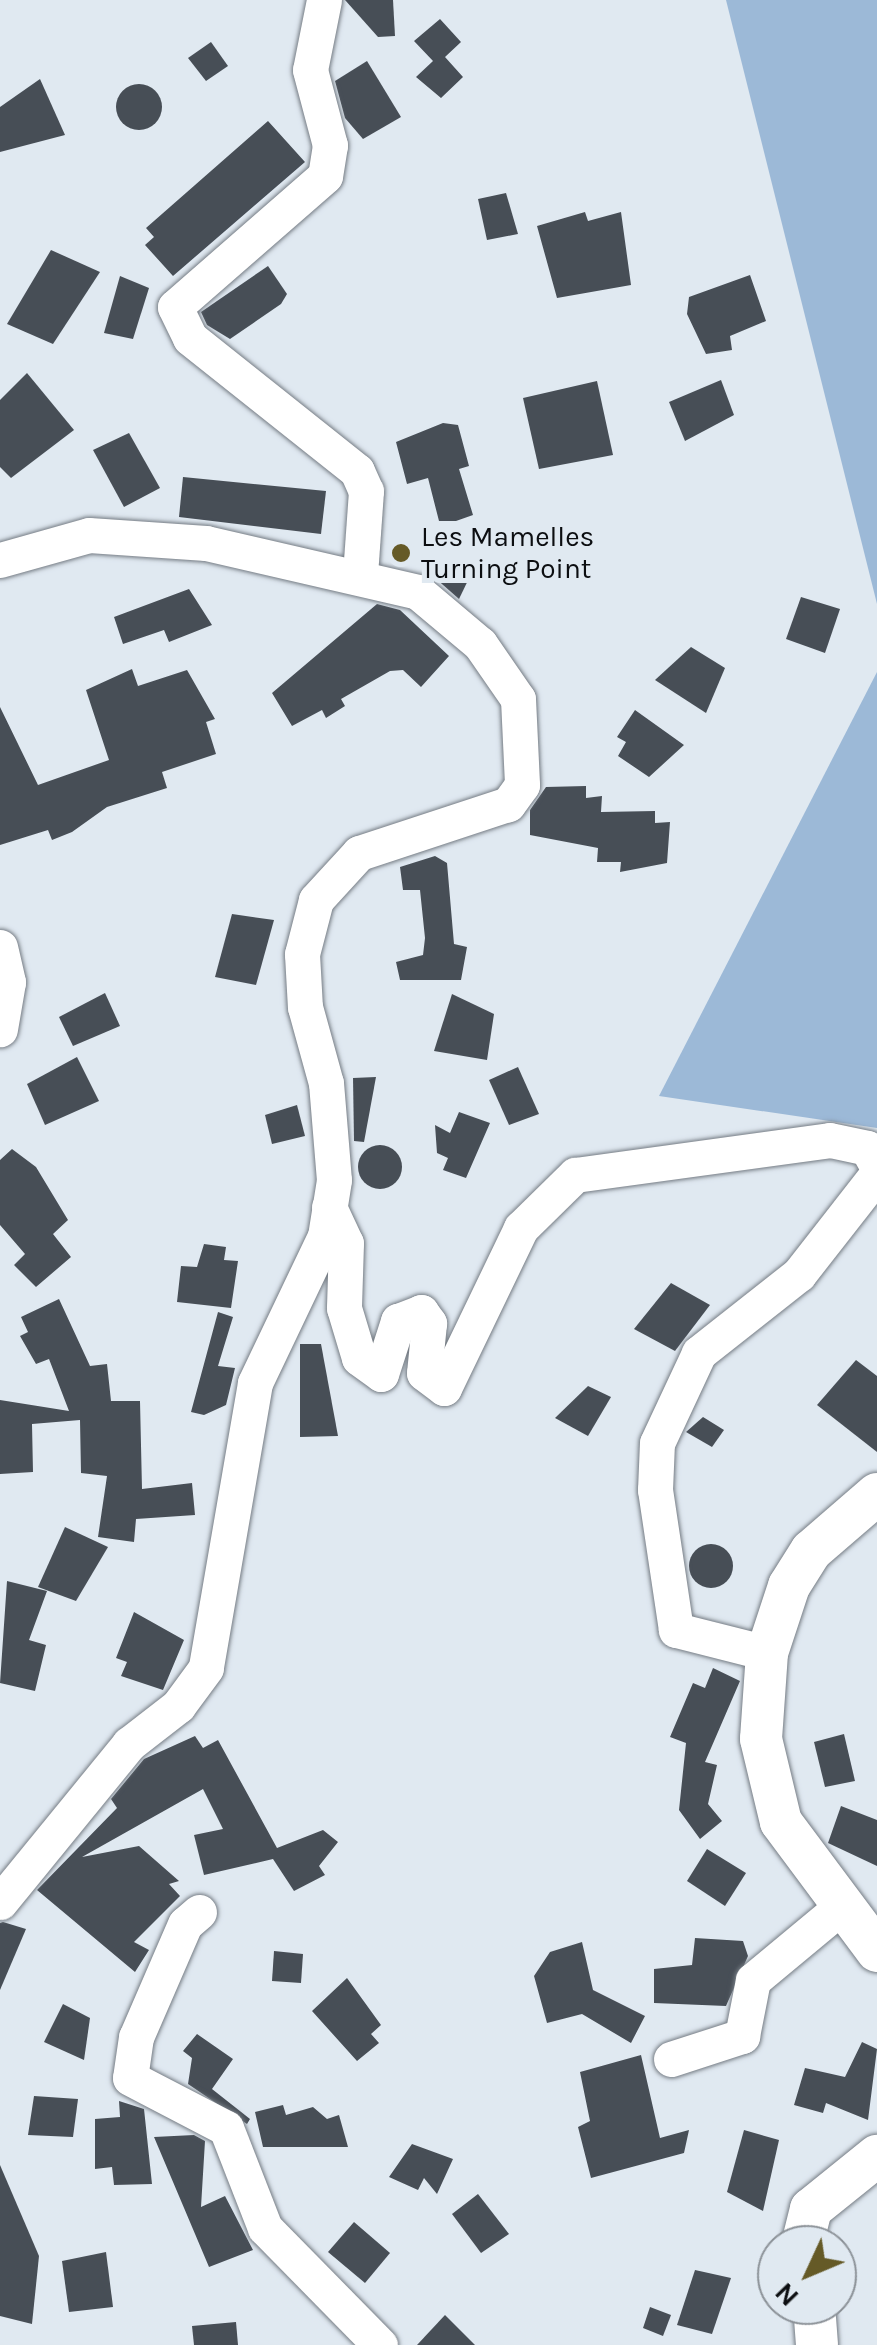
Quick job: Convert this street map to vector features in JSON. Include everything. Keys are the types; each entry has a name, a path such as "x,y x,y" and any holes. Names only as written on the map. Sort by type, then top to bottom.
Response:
{"main road":[{"path":"877,1494 812,1550 788,1586 768,1653 764,1777 801,1857 877,1951"},
{"path":"807,2225 811,2209 877,2156"}],"street":[{"path":"324,0 310,70 330,144 325,176 175,307 190,338 357,470 366,491 360,574"},
{"path":"0,560 88,535 206,542 360,574 418,592 480,644 518,699 522,785 508,804 359,854 316,900 303,972 326,1083 329,1206 325,1236 255,1383 206,1668 178,1706 129,1744 0,1902"},
{"path":"0,947 8,982 0,1029"},
{"path":"329,1206 346,1243 344,1308 359,1358 381,1374 398,1321 421,1312 428,1323 424,1373 444,1388 521,1228 575,1175 830,1140 867,1148 877,1166"},
{"path":"768,1653 676,1630 654,1490 658,1443 700,1353 799,1274 877,1174"},
{"path":"671,2059 742,2036 753,1980 841,1907"},
{"path":"199,1912 186,1924 136,2037 130,2078 226,2128 265,2228 380,2345"}],"shaded area":[{"path":"726,0 877,0 877,604"},
{"path":"877,672 877,1128 659,1096"}],"building":[{"path":"345,0 393,0 395,36 378,37"},
{"path":"440,19 461,42 445,57 463,77 441,98 416,77 433,61 414,41"},
{"path":"211,42 228,66 206,81 188,58"},
{"path":"367,61 401,117 363,139 345,118 335,81"},
{"path":"40,79 65,135 0,152 0,107"},
{"path":"139,84 155,91 162,107 155,123 139,130 123,123 116,107 123,91"},
{"path":"268,121 305,162 173,276 145,245 154,237 146,228"},
{"path":"506,193 518,234 487,240 478,199"},
{"path":"585,212 588,221 621,212 631,285 557,298 537,226"},
{"path":"51,250 100,272 53,344 7,324"},
{"path":"268,266 287,294 281,304 230,339 207,325 201,312"},
{"path":"750,275 766,321 730,336 732,350 706,354 687,314 689,297"},
{"path":"120,276 149,288 133,339 104,333"},
{"path":"27,373 74,430 11,478 0,467 0,400"},
{"path":"721,380 734,415 685,441 669,402"},
{"path":"597,381 613,455 539,469 523,398"},
{"path":"443,423 458,425 469,466 459,469 473,515 456,521 439,521 428,478 407,484 396,442"},
{"path":"129,433 160,488 124,507 93,450"},
{"path":"183,477 326,491 321,534 179,517"},
{"path":"443,559 473,570 459,599 434,577"},
{"path":"189,589 212,625 169,642 164,630 123,644 114,617"},
{"path":"801,597 840,609 825,653 786,639"},
{"path":"377,604 400,610 449,656 421,687 403,670 390,671 341,699 345,706 326,718 322,710 292,726 272,693"},
{"path":"691,647 725,668 706,713 655,680"},
{"path":"132,669 138,686 187,670 215,719 206,722 216,754 162,772 167,788 107,807 72,832 52,840 48,830 0,845 0,707 38,785 109,760 86,690"},
{"path":"635,710 684,745 649,777 618,756 626,742 617,737"},
{"path":"586,786 586,798 602,796 601,812 655,811 655,823 670,822 667,863 620,872 621,862 597,862 598,848 530,835 530,810 546,787"},
{"path":"435,856 447,863 454,944 467,947 461,980 400,980 396,962 423,955 425,938 420,890 403,890 400,867"},
{"path":"232,914 274,920 256,985 215,977"},
{"path":"105,993 120,1026 73,1046 59,1017"},
{"path":"452,994 494,1014 487,1060 434,1051"},
{"path":"77,1057 99,1101 45,1125 27,1084"},
{"path":"518,1067 539,1114 509,1125 489,1080"},
{"path":"376,1077 364,1142 354,1141 353,1078"},
{"path":"297,1105 305,1136 272,1144 265,1115"},
{"path":"459,1112 490,1123 466,1178 443,1170 448,1158 437,1153 435,1125 450,1133"},
{"path":"380,1145 396,1151 402,1167 396,1183 380,1189 364,1183 358,1167 364,1151"},
{"path":"12,1149 36,1167 68,1220 53,1234 71,1257 36,1287 14,1265 25,1254 0,1225 0,1160"},
{"path":"204,1244 226,1247 224,1260 238,1261 231,1308 177,1302 181,1266 197,1267"},
{"path":"671,1283 710,1305 675,1351 634,1329"},
{"path":"59,1299 90,1366 107,1364 111,1401 140,1401 142,1489 192,1483 195,1515 136,1519 134,1542 98,1537 107,1476 81,1473 80,1420 32,1424 33,1472 0,1474 0,1400 69,1411 49,1359 36,1364 20,1336 28,1332 21,1317"},
{"path":"218,1312 233,1317 218,1366 235,1368 226,1405 204,1415 191,1412"},
{"path":"300,1344 321,1344 338,1436 300,1437"},
{"path":"856,1360 877,1376 877,1452 817,1405"},
{"path":"588,1386 611,1397 588,1436 555,1418"},
{"path":"703,1417 724,1430 712,1447 686,1432"},
{"path":"65,1527 108,1547 76,1601 38,1587"},
{"path":"711,1544 727,1550 733,1566 727,1582 711,1588 695,1582 689,1566 695,1550"},
{"path":"7,1581 47,1591 29,1640 46,1645 35,1691 0,1683"},
{"path":"134,1612 184,1640 163,1690 121,1676 127,1662 116,1658"},
{"path":"713,1668 740,1681 705,1762 717,1765 708,1804 722,1821 700,1839 679,1810 686,1743 670,1737 693,1683 705,1688"},
{"path":"844,1734 855,1781 825,1787 814,1742"},
{"path":"195,1736 203,1748 218,1740 277,1848 323,1830 338,1842 319,1866 325,1875 294,1891 273,1859 204,1875 194,1835 223,1829 203,1789 82,1857 139,1846 179,1881 169,1884 180,1896 134,1942 149,1950 135,1972 37,1890 117,1808 111,1799 144,1759"},
{"path":"841,1806 877,1820 877,1866 828,1843"},
{"path":"707,1849 746,1873 725,1906 687,1881"},
{"path":"0,1923 26,1929 0,1990"},
{"path":"695,1938 743,1941 748,1956 726,2006 654,2003 654,1969 692,1965"},
{"path":"582,1942 593,1990 645,2016 631,2043 582,2014 547,2023 534,1976 550,1952"},
{"path":"274,1951 303,1954 301,1983 272,1981"},
{"path":"347,1978 381,2025 371,2034 379,2043 357,2061 312,2011"},
{"path":"63,2004 90,2018 84,2060 44,2042"},
{"path":"197,2034 233,2059 212,2089 250,2119 247,2124 188,2084 192,2058 183,2051"},
{"path":"862,2042 877,2049 868,2120 826,2103 823,2113 794,2105 805,2068 845,2077"},
{"path":"641,2055 660,2138 689,2130 684,2153 591,2178 578,2127 590,2121 580,2072"},
{"path":"34,2096 78,2099 73,2137 28,2135"},
{"path":"119,2101 144,2109 152,2184 114,2185 112,2167 95,2169 95,2119 120,2117"},
{"path":"283,2105 286,2115 313,2107 327,2119 339,2115 348,2147 263,2147 255,2112"},
{"path":"744,2130 779,2140 763,2211 727,2192"},
{"path":"194,2135 205,2141 201,2207 225,2196 253,2250 209,2267 154,2137"},
{"path":"412,2144 453,2159 437,2194 424,2178 418,2190 389,2177"},
{"path":"0,2165 39,2256 32,2324 0,2316"},
{"path":"478,2194 509,2234 481,2253 452,2214"},
{"path":"354,2222 390,2253 365,2283 328,2252"},
{"path":"106,2252 113,2307 69,2312 62,2261"},
{"path":"695,2270 731,2278 712,2334 677,2325"},
{"path":"650,2307 671,2315 663,2336 643,2328"},
{"path":"445,2315 475,2345 417,2345"},
{"path":"236,2322 238,2345 194,2345 192,2326"}],"place":[{"name":"Les Mamelles Turning Point","path":"401,553"}]}
